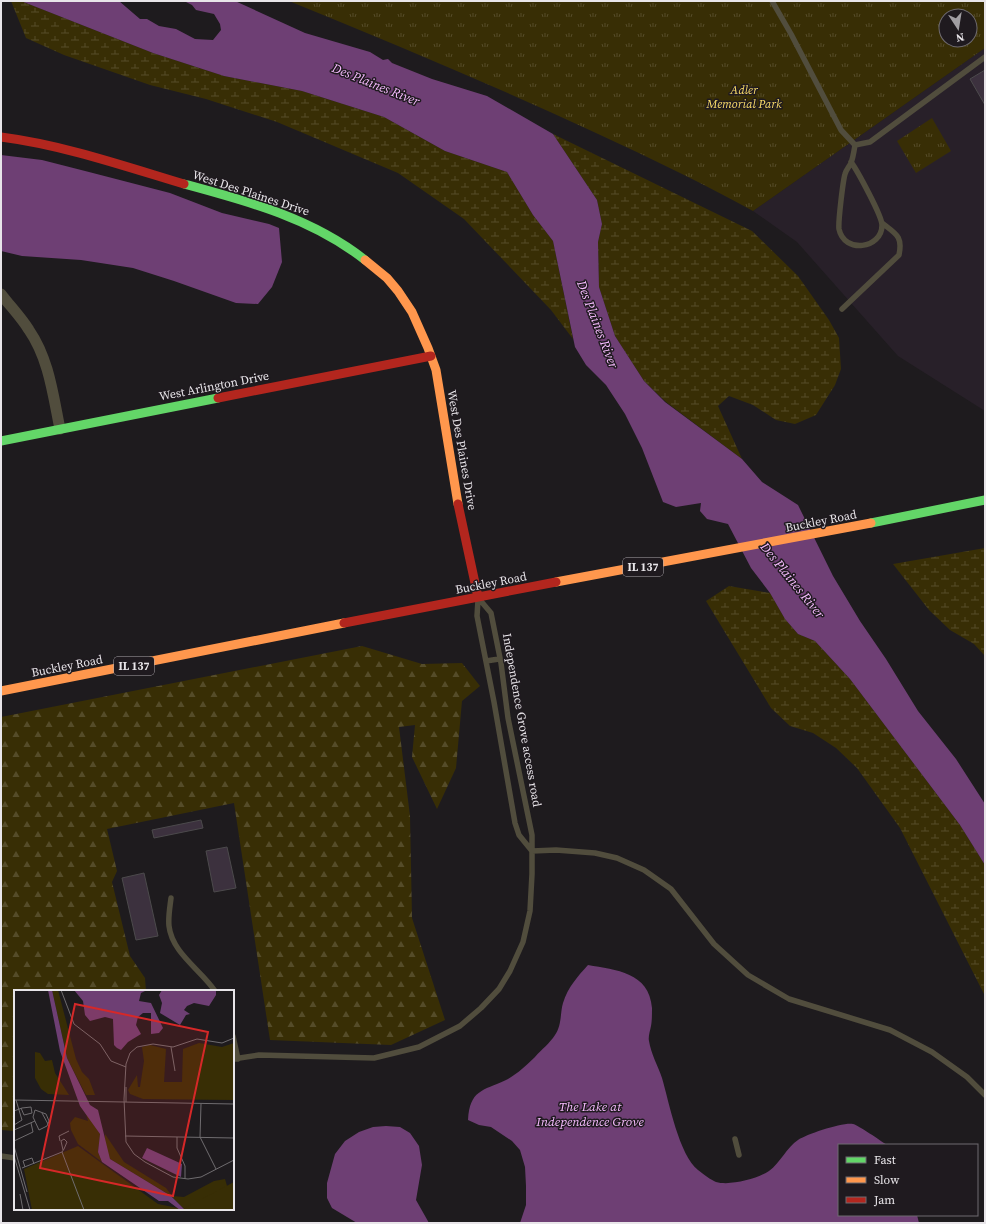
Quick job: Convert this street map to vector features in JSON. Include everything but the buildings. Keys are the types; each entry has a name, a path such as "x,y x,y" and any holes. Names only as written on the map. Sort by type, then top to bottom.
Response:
{"street":[{"name":"West Des Plaines Drive","path":"1,137 26,140 124,166 248,202 290,216 317,228 343,243 391,282 414,315 436,370 460,513 478,597"},
{"path":"1,294 30,330 40,348 48,370 60,429"},
{"name":"West Arlington Drive","path":"1,440 431,356"},
{"name":"Buckley Road","path":"1,691 478,597 828,532 985,500"}],"lane":[{"path":"772,1 841,130 855,145"},
{"path":"855,145 870,142 985,57"},
{"path":"855,145 852,162 845,174 838,227 841,236 853,246 869,244 876,240 881,233 882,223"},
{"path":"842,309 899,255 901,244 897,235 882,223 852,162"},
{"name":"Independence Grove access road","path":"478,597 477,616 496,710 515,823 519,835 532,851"},
{"name":"Independence Grove access road","path":"236,1059 259,1055 374,1058 419,1047 460,1026 481,1008 499,989 518,955 523,942 530,911 532,835 508,718 491,613 478,597"},
{"path":"486,661 499,659"},
{"path":"532,851 556,850 595,853 617,858 644,870 671,888 714,944 748,975 789,999 890,1030 932,1052 967,1077 985,1095"},
{"path":"171,898 169,926 174,941 185,958 200,972 214,990"},
{"path":"234,1044 236,1059"},
{"path":"735,1139 739,1155"},
{"path":"1,1156 14,1158"}],"shaded area":[{"path":"985,48 985,411 898,356 797,242 753,211"}],"green space":[{"path":"11,1 21,1 153,53 224,76 302,91 384,117 445,151 507,172 533,215 553,241 573,339 551,310 464,219 398,173 277,122 206,99 150,85 64,55 26,38"},
{"name":"Adler Memorial Park","path":"289,1 985,1 985,48 753,211 689,178 583,127 437,63"},
{"path":"932,118 951,151 916,173 897,141"},
{"path":"553,134 752,231 798,276 829,320 839,338 841,369 835,385 816,415 795,424 776,420 753,405 729,396 718,406 742,459 666,402 644,381 615,336 599,287 598,242 602,224 597,200"},
{"path":"985,548 985,656 974,644 950,630 929,610 893,564"},
{"path":"729,586 770,593 785,619 798,634 815,641 850,679 960,825 985,865 985,996 900,828 857,768 836,748 813,733 790,726 771,708 706,601"},
{"path":"362,646 422,664 462,663 480,686 462,701 456,768 437,809 412,757 415,725 399,727 410,816 412,918 445,1020 391,1045 270,1040 234,803 107,829 117,871 112,882 130,956 145,978 146,990 14,990 14,1131 1,1130 1,717"}],"water":[{"name":"Des Plaines River","path":"21,1 119,1 140,19 147,19 159,26 176,29 195,39 213,40 221,30 220,24 214,14 196,10 192,5 184,1 235,1 305,33 370,52 383,60 388,59 392,63 432,79 487,96 553,134 597,200 602,224 598,242 599,287 615,336 644,381 665,402 742,459 762,482 798,505 833,576 860,621 886,659 918,711 956,759 985,804 985,865 960,825 850,679 815,641 798,634 785,619 770,593 751,568 728,524 707,519 700,511 701,503 676,507 663,502 642,448 625,414 606,385 586,365 575,347 553,241 533,215 507,172 445,151 384,117 302,91 224,76 153,53"},
{"path":"1,155 42,160 170,193 222,213 269,224 279,228 282,262 272,287 258,304 236,303 133,268 81,260 22,256 1,251"},
{"name":"The Lake at Independence Grove","path":"588,965 620,971 638,980 645,987 650,996 652,1008 652,1022 649,1038 651,1051 662,1078 671,1114 680,1141 691,1163 700,1172 716,1182 722,1183 751,1179 769,1171 798,1140 834,1127 853,1124 885,1144 838,1144 838,1216 917,1216 919,1223 520,1223 526,1205 526,1186 525,1167 520,1150 512,1141 491,1127 479,1125 468,1120 469,1110 471,1103 479,1093 506,1080 521,1070 551,1041 559,1027 563,1003 570,987"},
{"path":"373,1127 400,1127 410,1133 419,1146 422,1165 416,1200 429,1223 357,1223 332,1208 327,1198 327,1183 335,1154 345,1141 359,1132"}],"traffic: fast":[{"path":"184,184 255,204 301,222 345,245 365,260"},
{"path":"1,441 218,398"},
{"path":"871,523 985,500"}],"traffic: slow":[{"path":"365,260 387,278 398,291 412,312 428,348 436,370 458,504"},
{"path":"556,582 871,523"},
{"path":"1,691 344,623"}],"traffic: jam":[{"path":"1,137 47,145 116,163 184,184"},
{"path":"218,398 431,356"},
{"path":"458,504 478,597"},
{"path":"344,623 556,582"}]}
